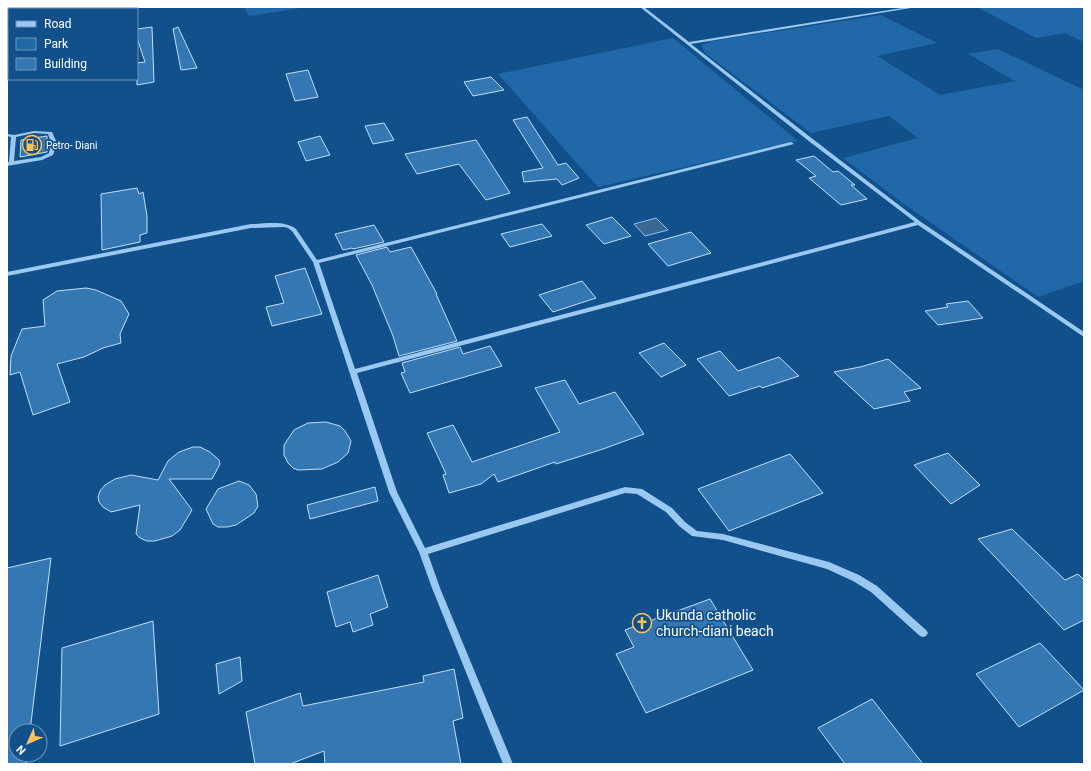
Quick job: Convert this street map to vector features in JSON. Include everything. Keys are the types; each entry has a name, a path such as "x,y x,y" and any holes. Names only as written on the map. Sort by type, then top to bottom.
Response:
{"street":[{"path":"642,7 919,223 1084,335"},
{"path":"688,43 915,7"},
{"path":"7,135 14,136 34,132 50,133 54,143 50,154 46,156 9,164 14,136"},
{"path":"316,262 791,144"},
{"path":"352,372 919,223"},
{"path":"7,274 257,225 285,226 294,230 316,262 352,372 394,492 423,552 436,588 508,764"},
{"path":"423,552 614,493 625,490 639,491 668,510 695,534 723,537 822,564 856,578 874,589 923,634"}],"green space":[{"path":"244,7 307,7 249,16"},
{"path":"977,7 1084,7 1084,42 1065,33 1036,38"},
{"path":"881,15 937,43 877,56 940,95 1015,81 968,54 998,49 1084,90 1084,281 1038,297 904,204 843,158 918,138 889,116 811,133 704,52 702,45 713,41"},
{"path":"673,38 798,141 598,187 498,74"}],"shaded area":[{"path":"656,218 668,230 645,236 634,224"}],"building":[{"path":"152,27 154,82 137,85 138,63 145,62 138,41 138,29"},
{"path":"178,27 197,68 181,70 173,29"},
{"path":"308,70 318,97 295,101 286,74"},
{"path":"491,77 504,90 473,96 464,82"},
{"path":"527,117 558,165 566,163 579,178 562,185 557,179 524,182 522,172 543,168 513,120"},
{"path":"384,123 394,140 373,144 365,126"},
{"path":"47,136 47,152 20,157 21,140"},
{"path":"320,136 330,155 306,161 298,142"},
{"path":"476,140 510,193 486,200 459,164 417,174 405,154"},
{"path":"814,156 833,172 838,171 855,185 851,185 867,199 841,205 809,178 816,176 796,160"},
{"path":"137,188 139,194 143,192 147,216 147,233 140,235 140,242 102,250 101,194"},
{"path":"612,217 631,236 604,244 586,225"},
{"path":"542,224 552,236 510,247 501,234"},
{"path":"374,225 384,242 343,250 335,234"},
{"path":"691,232 711,253 668,266 648,244"},
{"path":"387,247 390,252 411,247 437,294 457,341 399,356 393,336 372,285 356,255"},
{"path":"305,268 322,314 272,326 266,307 284,303 275,276"},
{"path":"582,281 596,298 553,312 539,295"},
{"path":"86,288 96,290 121,301 129,314 120,334 121,343 103,348 84,357 57,364 70,402 33,415 20,372 10,375 11,356 22,329 45,326 43,300 57,291"},
{"path":"968,301 983,318 938,325 925,311 948,307 946,304"},
{"path":"664,343 686,365 661,377 639,353"},
{"path":"490,346 502,366 410,393 401,373 405,372 402,363 460,347 463,354"},
{"path":"720,351 738,371 779,357 799,376 762,388 760,386 729,396 697,359"},
{"path":"888,359 921,388 904,392 910,401 874,409 834,372 860,367"},
{"path":"565,380 579,404 615,392 644,434 603,449 556,464 555,462 498,482 494,474 481,484 449,493 443,475 446,474 427,433 453,425 472,462 560,432 535,388"},
{"path":"326,422 340,426 345,431 351,441 348,453 338,462 322,469 298,470 293,468 288,463 284,455 284,445 294,430 308,423"},
{"path":"193,447 200,447 210,452 219,460 220,464 212,479 169,479 192,510 180,530 172,536 155,541 147,541 140,538 136,534 140,505 111,512 103,507 99,502 98,497 100,491 105,485 115,479 131,475 158,480 168,461 179,452"},
{"path":"948,453 980,485 951,504 914,465"},
{"path":"790,454 823,493 729,531 698,489"},
{"path":"239,481 249,485 256,494 258,506 254,513 236,525 218,527 213,524 206,509 218,489"},
{"path":"375,487 378,501 310,519 307,505"},
{"path":"1012,529 1065,580 1078,574 1084,580 1084,620 1064,630 978,539"},
{"path":"51,558 31,723 8,723 8,763 26,764 7,764 7,568"},
{"path":"378,575 388,607 370,614 373,625 353,632 350,622 336,627 327,592"},
{"path":"710,599 753,670 646,713 616,654 634,647 625,630"},
{"path":"153,621 159,714 60,746 62,648"},
{"path":"1040,643 1084,690 1019,727 976,674"},
{"path":"240,657 242,681 219,694 216,664"},
{"path":"454,669 463,718 453,721 461,764 325,764 324,751 290,764 255,764 246,712 300,693 303,706 424,682 423,676"},
{"path":"872,699 923,764 845,764 818,728"}],"place":[{"name":"Petro- Diani","path":"32,145"},
{"name":"Ukunda catholic church-diani beach","path":"642,623"}]}
